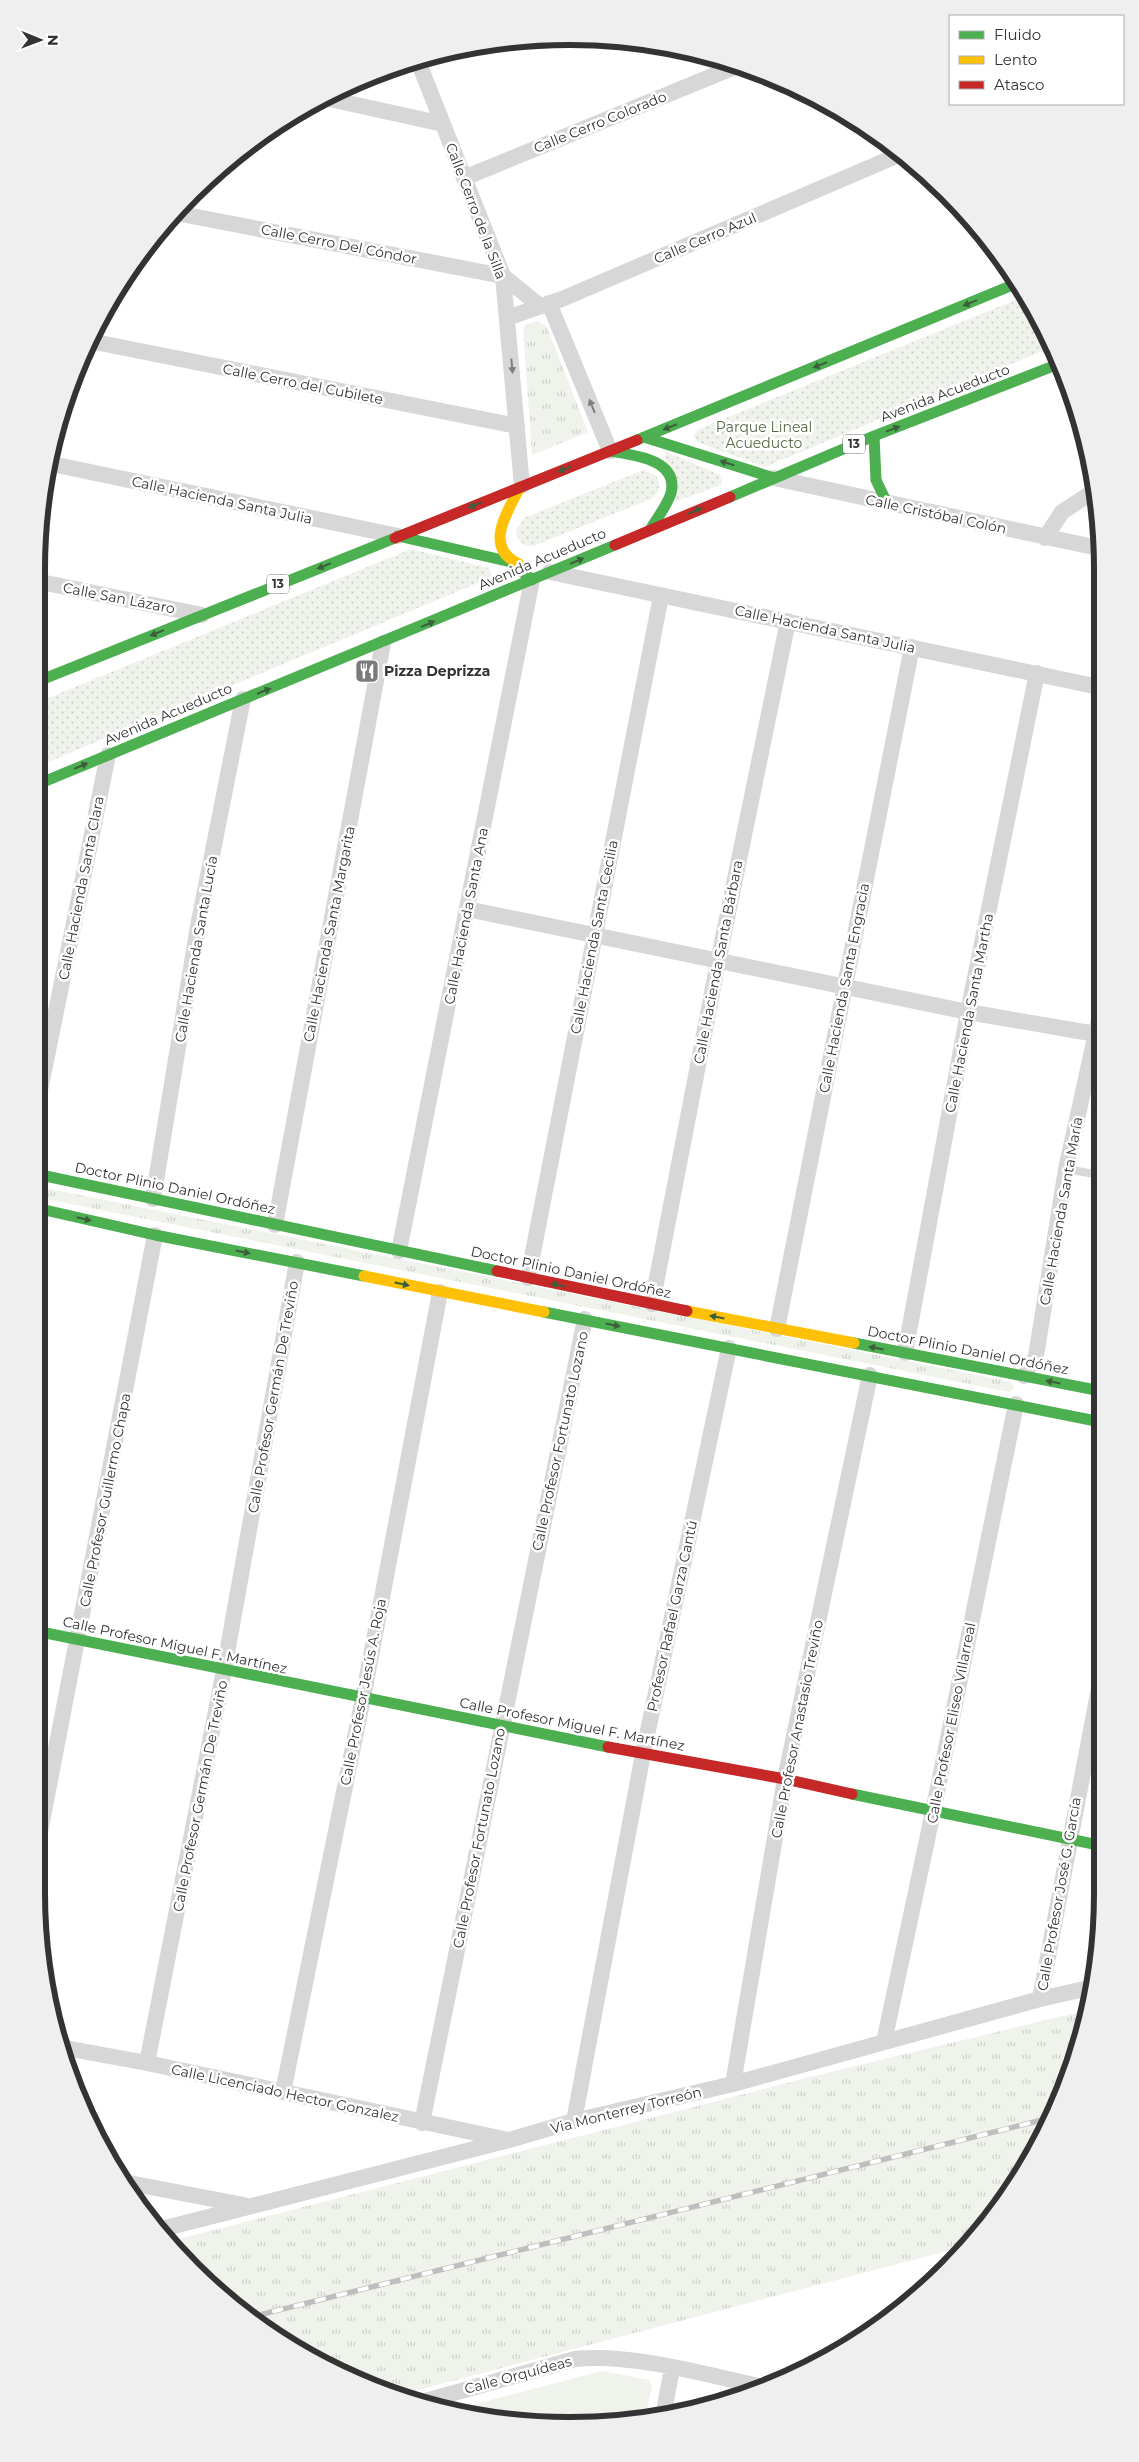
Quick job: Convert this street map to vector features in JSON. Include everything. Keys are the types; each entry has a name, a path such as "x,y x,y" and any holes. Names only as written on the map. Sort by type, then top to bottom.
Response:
{"street":[{"name":"Calle Cerro de la Silla","path":"420,67 503,276 521,487"},
{"name":"Calle Cerro Colorado","path":"464,178 728,70"},
{"path":"335,100 443,124"},
{"name":"Calle Cerro Azul","path":"507,318 545,304 894,157"},
{"name":"Calle Cerro Del Cóndor","path":"184,215 503,276"},
{"path":"503,276 545,304 610,451 647,458 658,463 670,478 673,485 671,494 650,530"},
{"name":"13","path":"45,678 610,451 1011,286"},
{"name":"Calle Cerro del Cubilete","path":"97,342 517,426"},
{"name":"Avenida Acueducto","path":"45,781 383,643 874,436 1053,366"},
{"path":"874,436 875,476 879,494 887,503"},
{"path":"644,437 774,478"},
{"name":"Calle Hacienda Santa Julia","path":"56,465 398,536"},
{"name":"Calle Cristóbal Colón","path":"774,478 1093,547"},
{"path":"521,487 502,524 499,540 502,553 532,580"},
{"path":"1045,538 1062,512 1089,495"},
{"path":"398,536 550,572"},
{"name":"Calle Hacienda Santa Julia","path":"550,572 1094,685"},
{"name":"Calle Hacienda Santa Ana","path":"399,1251 532,580"},
{"name":"Calle San Lázaro","path":"45,583 202,615"},
{"name":"Calle Hacienda Santa Cecilia","path":"528,1278 661,596"},
{"name":"Calle Hacienda Santa Bárbara","path":"652,1304 718,962 788,621"},
{"name":"Calle Hacienda Santa Margarita","path":"275,1225 383,643"},
{"name":"Calle Hacienda Santa Engracia","path":"777,1329 912,647"},
{"name":"Calle Hacienda Santa Martha","path":"905,1353 968,1012 1037,673"},
{"name":"Calle Hacienda Santa Lucía","path":"152,1200 198,926 243,699"},
{"name":"Calle Hacienda Santa Clara","path":"45,1066 108,755"},
{"path":"468,909 968,1012 1094,1034"},
{"name":"Calle Hacienda Santa María","path":"1020,1390 1036,1356 1066,1169 1094,1043"},
{"name":"Doctor Plinio Daniel Ordóñez","path":"45,1176 652,1304 905,1353 1020,1390 1094,1419"},
{"name":"Doctor Plinio Daniel Ordóñez","path":"45,1210 155,1235 440,1292 870,1375 1020,1390 1094,1392"},
{"name":"Calle Profesor Guillermo Chapa","path":"45,1809 79,1641 155,1235"},
{"name":"Calle Profesor Germán De Treviño","path":"147,2063 224,1670 297,1262"},
{"name":"Calle Profesor Jesús A. Roja","path":"283,2092 363,1698 440,1292"},
{"name":"Calle Profesor Fortunato Lozano","path":"422,2123 585,1319"},
{"name":"Profesor Rafael Garza Cantú","path":"574,2121 643,1754 729,1348"},
{"name":"Calle Profesor Anastasio Treviño","path":"733,2084 785,1779 870,1375"},
{"name":"Calle Profesor Eliseo Villarreal","path":"884,2042 1020,1390"},
{"name":"Calle Profesor Miguel F. Martínez","path":"45,1633 643,1754 785,1779 933,1812 1094,1844"},
{"name":"Calle Profesor José G. García","path":"1040,1999 1094,1712"},
{"name":"Via Monterrey Torreón","path":"166,2228 509,2140 574,2121 733,2084 1085,1988"},
{"name":"Calle Licenciado Hector Gonzalez","path":"69,2049 147,2063 509,2140"},
{"path":"133,2184 249,2206"},
{"name":"Calle Orquídeas","path":"433,2399 575,2359 619,2358 751,2384"},
{"path":"664,2408 672,2368"}],"lane":[{"path":"1066,1169 1094,1174"}],"green space":[{"name":"Parque Lineal Acueducto","path":"1019,299 1045,350 765,467 697,442 694,435 699,429"},
{"path":"538,321 547,327 588,432 532,455 523,329 527,324"},
{"name":"Parque Lineal Acueducto","path":"664,451 720,475 721,485 675,502"},
{"path":"643,470 656,475 659,482 658,491 651,499 533,546 523,544 519,540 516,531 524,518"},
{"path":"411,549 489,568 492,575 490,578 45,763 45,699"},
{"path":"45,1188 1011,1382 1015,1388 1009,1392 45,1199"},
{"path":"1080,2012 1066,2061 1054,2093 1024,2155 986,2212 953,2249 411,2392 369,2377 338,2363 278,2329 224,2287 177,2240 830,2072"},
{"path":"602,2371 649,2380 652,2385 647,2411 638,2413 570,2417 535,2416 501,2413 465,2407"}],"railway":[{"path":"259,2315 1042,2120"}],"traffic: fast":[{"path":"637,440 1011,286"},
{"path":"730,497 874,436 1053,366"},
{"path":"874,436 876,480 887,503"},
{"path":"644,437 774,478"},
{"path":"610,451 642,457 661,466 668,473 672,482 671,493 650,530"},
{"path":"398,536 511,562 532,580"},
{"path":"45,678 395,538"},
{"path":"45,781 615,545"},
{"path":"45,1176 497,1271"},
{"path":"45,1210 155,1235 364,1276"},
{"path":"544,1312 1094,1421"},
{"path":"854,1343 1094,1390"},
{"path":"45,1633 608,1747"},
{"path":"852,1794 1094,1844"}],"traffic: slow":[{"path":"519,564 508,557 502,548 500,539 504,518 520,487"},
{"path":"364,1276 544,1312"},
{"path":"687,1311 854,1343"}],"traffic: jam":[{"path":"395,538 637,440"},
{"path":"615,545 730,497"},
{"path":"497,1271 687,1311"},
{"path":"608,1747 785,1779 852,1794"}],"place":[{"name":"Pizza Deprizza","path":"367,671"}]}
